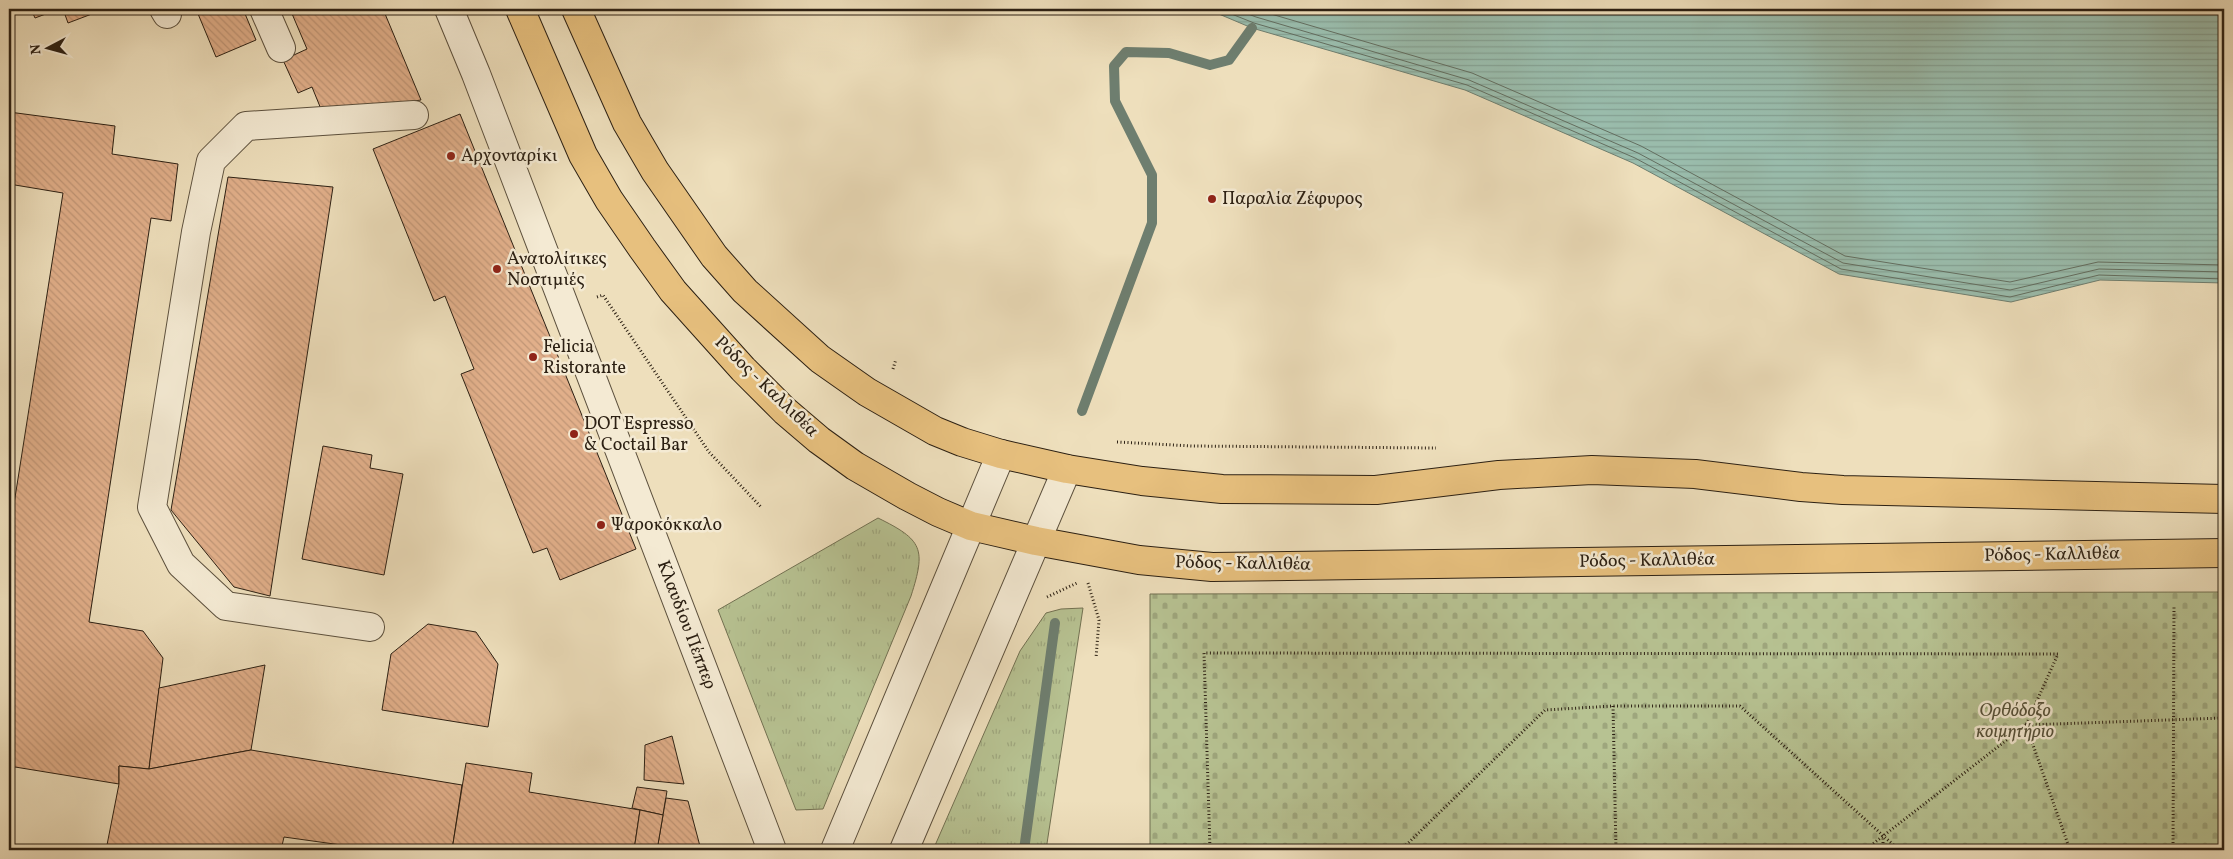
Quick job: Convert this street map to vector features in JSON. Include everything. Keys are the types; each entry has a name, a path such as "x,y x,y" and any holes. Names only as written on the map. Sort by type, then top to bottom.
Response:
{"main road":[{"name":"Ρόδος - Καλλιθέα","path":"520,9 583,155 609,200 673,292 778,404 819,440 855,466 907,496 971,526 1036,542 1139,560 1212,567 2224,553"},
{"path":"576,9 627,123 655,171 714,256 745,291 820,359 867,392 935,430 1002,454 1142,481 1222,488 1376,490 1499,475 1592,470 1695,474 1801,487 1835,489 2224,498"}],"street":[{"path":"264,9 280,48"},
{"name":"Κλαυδίου Πέππερ","path":"449,9 772,850"},
{"path":"370,627 226,606 181,564 152,507 196,232 211,161 246,126 414,115"},
{"path":"835,850 1002,454"},
{"path":"904,850 1067,468"}],"path":[{"path":"565,308 603,295 709,452 762,507"},
{"path":"892,374 896,359"},
{"path":"1112,442 1192,446 1440,448"},
{"path":"1047,598 1079,582 1097,581"},
{"path":"1087,582 1098,620 1096,658"},
{"path":"2173,850 2174,608"},
{"path":"1210,850 1204,653 2058,654 2026,725 1865,850"},
{"path":"1613,706 1616,850"},
{"path":"1401,850 1545,710 1613,706 1740,706 1899,850"},
{"path":"2026,725 2224,718"},
{"path":"2026,725 2070,850"},
{"path":"1882,850 1883,836"}],"green space":[{"path":"878,518 904,533 917,548 919,556 916,580 823,809 796,810 718,610"},
{"name":"Ορθόδοξο κοιμητήριο","path":"2224,592 2224,850 1150,850 1150,594"},
{"path":"1083,608 1046,850 933,850 1020,651 1046,613 1061,609"}],"water":[{"path":"1207,9 2224,9 2224,283 2100,280 2011,302 1839,274 1633,163 1465,90 1252,28"}],"building":[{"path":"31,9 59,9 35,18"},
{"path":"63,9 105,9 68,23"},
{"path":"196,9 243,9 256,40 216,57"},
{"path":"290,9 383,9 421,100 323,114 312,87 298,93 283,60 307,49"},
{"path":"9,112 115,126 112,154 178,164 171,221 151,218 89,622 143,631 163,658 149,769 119,766 119,784 9,766 9,503 14,504 63,193 9,184 14,147 9,146"},
{"path":"460,114 636,549 560,580 547,548 533,553 461,374 474,369 445,296 434,301 373,149"},
{"path":"228,177 333,187 270,596 234,587 171,510"},
{"path":"323,446 372,455 370,468 403,474 384,575 302,559"},
{"path":"428,624 476,632 498,664 488,727 382,710 391,654"},
{"path":"265,665 251,750 149,769 159,688"},
{"path":"672,736 684,784 644,780 645,745"},
{"path":"251,750 462,785 452,850 377,850 284,837 281,850 106,850 119,784 119,766 149,769"},
{"path":"466,763 532,773 529,792 640,810 634,850 452,850"},
{"path":"637,787 667,791 663,815 632,808"},
{"path":"666,798 688,801 701,850 657,850"},
{"path":"640,810 663,815 657,850 634,850"}],"waterway":[{"path":"1082,411 1152,223 1152,175 1115,101 1114,66 1126,52 1169,53 1210,65 1229,60 1252,28"},
{"path":"1024,850 1055,623"}],"place":[{"name":"Αρχονταρίκι","path":"451,156"},
{"name":"Παραλία Ζέφυρος","path":"1212,199"},
{"name":"Ανατολίτικες Νοστιμιές","path":"497,269"},
{"name":"Felicia Ristorante","path":"533,357"},
{"name":"DOT Espresso & Coctail Bar","path":"574,434"},
{"name":"Ψαροκόκκαλο","path":"601,525"}]}
